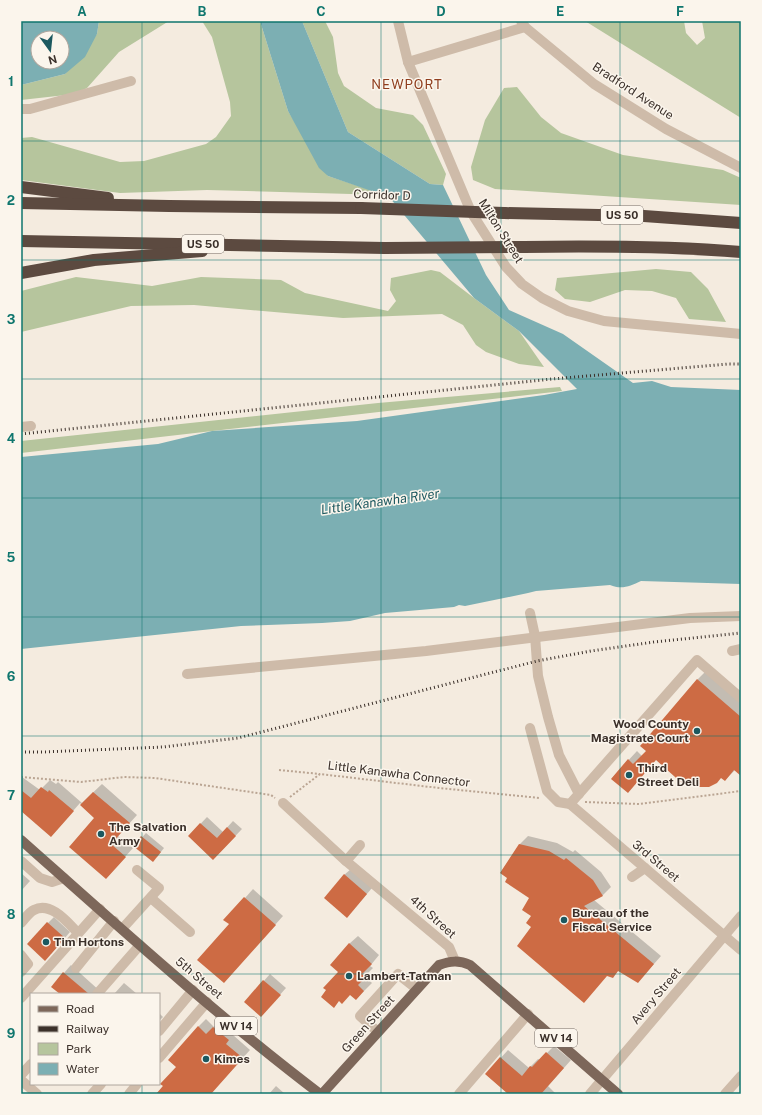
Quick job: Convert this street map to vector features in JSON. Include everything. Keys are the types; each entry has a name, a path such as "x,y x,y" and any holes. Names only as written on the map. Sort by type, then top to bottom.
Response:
{"highway":[{"path":"21,187 169,206"},
{"name":"Corridor D","path":"21,203 362,208 644,216 741,223"},
{"name":"US 50","path":"21,241 385,248 600,246 741,252"},
{"path":"21,273 94,260 271,245"}],"main road":[{"name":"WV 14","path":"21,840 64,878"},
{"name":"5th Street","path":"64,878 140,945 277,1061 321,1094"},
{"name":"WV 14","path":"455,961 470,965 618,1094"},
{"name":"Green Street","path":"321,1094 439,965 455,961"}],"street":[{"name":"Milton Street","path":"398,21 408,62 471,212 506,267 522,284 542,298 568,311 604,321 741,334"},
{"path":"408,62 523,24"},
{"name":"Bradford Avenue","path":"523,24 594,84 666,128 741,168"},
{"path":"21,108 30,109 131,80"},
{"path":"530,613 535,636 538,676 548,717 559,755 581,792"},
{"path":"187,674 426,651 535,636 690,618 741,616"},
{"path":"570,804 697,660 741,698"},
{"name":"3rd Street","path":"530,728 547,791 558,802 570,804 741,950"},
{"name":"4th Street","path":"283,803 346,861 449,948 455,961"},
{"path":"346,861 360,845"},
{"path":"21,861 40,878 52,882 64,878"},
{"path":"632,877 644,868"},
{"path":"122,929 151,898 158,888 137,870"},
{"path":"151,898 190,932"},
{"path":"21,923 34,910 44,908 58,913 78,933"},
{"path":"21,998 100,909"},
{"name":"Avery Street","path":"590,1094 741,916"},
{"path":"76,968 114,921"},
{"path":"98,993 140,945"},
{"path":"21,955 28,964 21,972"},
{"path":"378,1032 360,1016 397,975 398,974 417,989"},
{"path":"160,1030 194,990"},
{"path":"160,1057 207,1002"},
{"path":"459,1094 528,1014"},
{"path":"21,1075 30,1065"},
{"path":"725,1094 741,1076"},
{"path":"21,1080 36,1094"},
{"path":"92,1094 100,1085"},
{"path":"129,1094 136,1085"}],"path":[{"path":"279,770 320,774"},
{"name":"Little Kanawha Connector","path":"283,803 320,774 439,788 539,797 544,800"},
{"path":"21,777 81,782 124,777 155,778 271,795 283,803"},
{"path":"570,804 590,801 608,804 639,804 741,791"}],"green space":[{"path":"99,21 169,21 119,52 87,88 75,94 21,100 21,85 65,74 70,70 70,68 97,34"},
{"path":"202,21 260,21 288,111 328,176 386,195 207,190 120,193 21,180 21,138 32,137 120,162 144,161 206,144 216,137 231,116 230,102 212,37"},
{"path":"302,21 325,21 333,37 338,73 344,86 376,108 413,115 423,125 446,174 443,185 430,184 348,132"},
{"path":"585,21 684,21 686,33 697,45 705,38 702,21 741,21 741,118"},
{"path":"517,87 541,117 561,133 623,155 723,170 741,178 741,205 495,189 473,180 471,167 485,120 504,88"},
{"path":"656,269 691,272 708,289 726,322 689,319 676,298 652,291 625,290 590,302 565,299 555,290 557,278"},
{"path":"431,270 440,272 519,331 544,367 519,364 486,352 476,345 463,325 442,314 343,318 194,305 131,306 21,332 21,291 76,277 152,286 201,277 281,280 305,293 388,311 396,301 390,290 391,278"},
{"path":"560,387 562,391 21,453 21,441 378,403"}],"water":[{"path":"21,21 99,21 97,34 85,57 70,70 70,30 30,30 30,70 70,70 65,74 21,85"},
{"name":"Little Kanawha River","path":"260,21 302,21 348,132 430,184 443,185 486,275 509,310 563,334 633,383 652,381 671,387 741,390 741,584 641,581 630,586 622,587 610,585 536,591 465,606 459,605 454,607 385,613 350,621 241,626 21,649 21,457 158,444 212,431 357,421 577,389 519,331 474,298 389,197 328,176 319,168 288,111"}],"building":[{"name":"Wood County Magistrate Court","path":"697,679 741,717 741,776 734,770 725,781 721,778 717,783 709,787 698,787 688,781 684,785 656,760 628,793 611,779 628,759 633,764 646,751 640,746"},
{"path":"41,787 48,792 49,790 74,811 51,837 21,811 21,790 31,798"},
{"name":"The Salvation Army","path":"93,792 130,823 111,844 126,857 106,879 69,847 94,818 80,805"},
{"path":"200,823 217,838 227,827 236,836 213,860 188,836"},
{"path":"141,836 161,852 153,862 133,846"},
{"name":"Bureau of the Fiscal Service","path":"519,844 549,851 564,860 566,858 593,880 603,896 584,906 654,964 638,983 618,971 613,978 607,976 584,1003 517,946 531,927 526,923 531,916 522,910 529,898 505,882 507,878 500,873"},
{"path":"344,874 367,894 347,918 324,898"},
{"path":"244,897 276,925 224,983 197,960 229,924 223,920"},
{"name":"Tim Hortons","path":"47,922 65,938 45,961 27,944"},
{"name":"Lambert-Tatman","path":"349,943 372,964 362,974 366,977 358,985 364,991 356,1000 350,995 342,1004 339,1001 334,1008 321,997 326,990 323,988 338,972 330,965"},
{"path":"63,972 88,993 59,993 51,987"},
{"path":"263,980 281,995 261,1017 244,1002"},
{"name":"Kimes","path":"198,1026 206,1034 213,1027 229,1040 226,1044 243,1058 211,1094 156,1094 163,1086 160,1084 176,1067 168,1060"},
{"path":"546,1052 564,1068 541,1094 508,1094 485,1074 500,1057 522,1076 530,1066 532,1067"}],"railway":[{"path":"21,434 552,379 741,364"},
{"path":"21,752 163,747 238,738 537,661 591,651 654,642 741,633"}],"place":[{"name":"Wood County Magistrate Court","path":"697,731"},
{"name":"Third Street Deli","path":"629,775"},
{"name":"The Salvation Army","path":"101,834"},
{"name":"Bureau of the Fiscal Service","path":"564,920"},
{"name":"Tim Hortons","path":"46,942"},
{"name":"Lambert-Tatman","path":"349,976"},
{"name":"Kimes","path":"206,1059"}],"district":[{"name":"NEWPORT","path":"407,84"}]}
